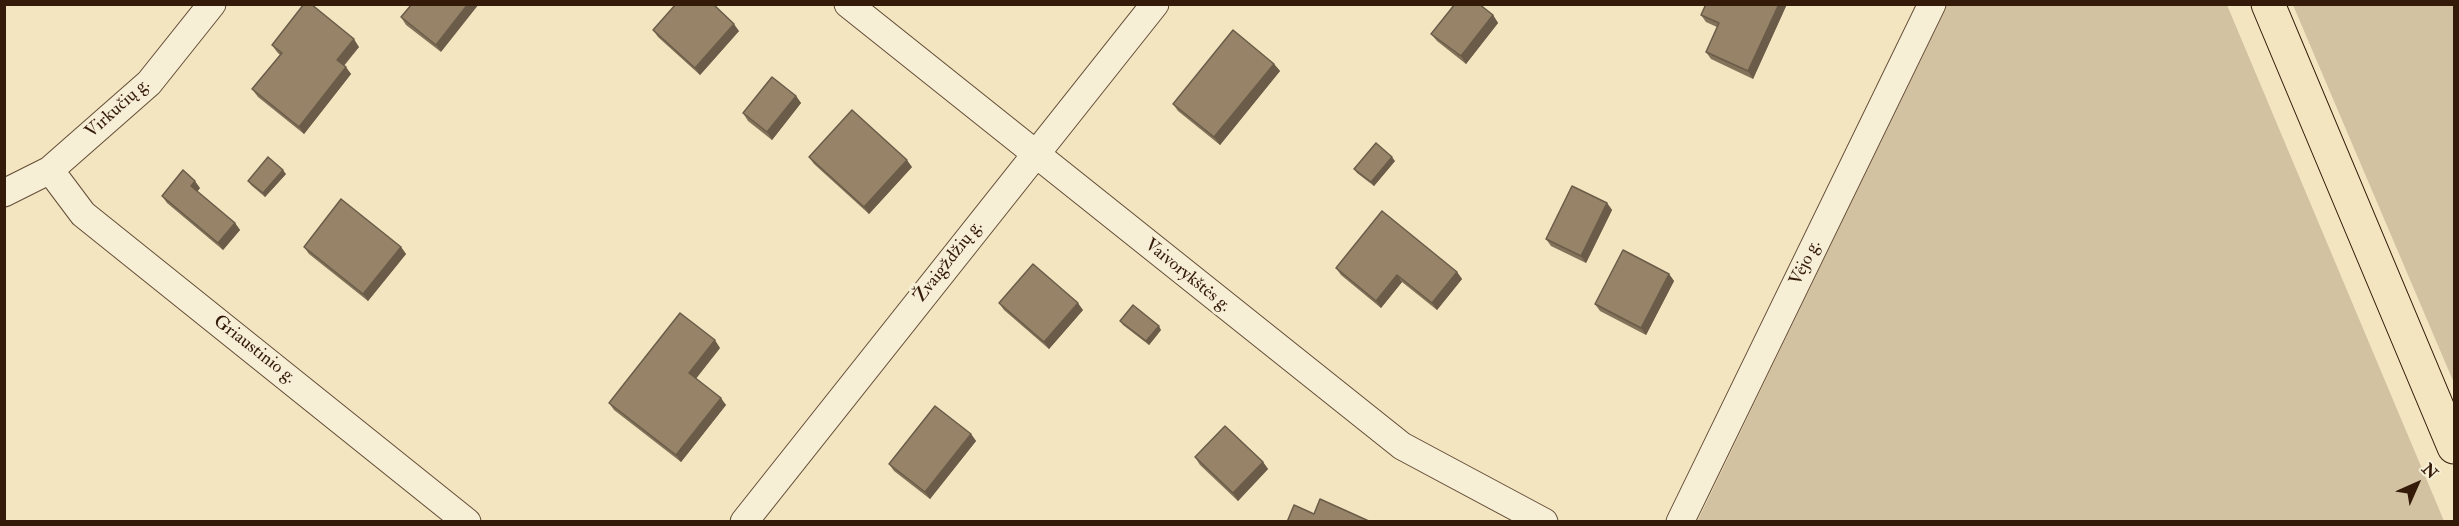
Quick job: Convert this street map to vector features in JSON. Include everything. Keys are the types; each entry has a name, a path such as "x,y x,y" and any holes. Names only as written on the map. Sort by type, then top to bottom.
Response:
{"highway":[{"path":"2268,4 2454,447"}],"street":[{"name":"Virkučių g.","path":"4,193 50,170 149,83 212,4"},
{"name":"Vaivorykštės g.","path":"848,4 1401,446 1544,522"},
{"name":"Žvaigždžių g.","path":"744,522 1155,4"},
{"name":"Vėjo g.","path":"1680,522 1932,4"},
{"name":"Griaustinio g.","path":"50,170 83,214 467,522"}],"shaded area":[{"path":"1947,4 2227,5 2444,521 1697,522"},
{"path":"2293,5 2454,5 2454,383"}],"building":[{"path":"304,4 311,4 354,39 337,60 346,67 299,127 252,89 282,53 272,45"},
{"path":"412,4 468,4 436,45 401,17"},
{"path":"676,4 713,4 734,24 695,68 653,30"},
{"path":"1455,4 1479,4 1493,15 1461,56 1431,34"},
{"path":"1706,4 1779,4 1748,71 1706,52 1719,23 1701,15"},
{"path":"1233,30 1274,64 1214,137 1173,104"},
{"path":"772,77 796,96 767,132 743,113"},
{"path":"852,110 907,160 864,207 809,157"},
{"path":"1376,143 1392,157 1371,182 1354,169"},
{"path":"268,157 283,170 263,193 248,181"},
{"path":"183,170 195,181 191,186 235,223 218,243 162,196"},
{"path":"1572,186 1607,203 1581,256 1546,239"},
{"path":"341,199 401,247 363,294 304,247"},
{"path":"1382,211 1457,272 1432,303 1397,275 1376,301 1336,268"},
{"path":"1623,250 1669,274 1641,328 1595,304"},
{"path":"1033,264 1078,303 1044,342 999,303"},
{"path":"1133,305 1159,326 1146,341 1120,321"},
{"path":"680,313 715,340 689,373 721,398 676,455 609,403"},
{"path":"935,406 971,434 925,492 889,464"},
{"path":"1225,426 1263,462 1233,493 1195,457"},
{"path":"1320,499 1371,522 1287,522 1294,505 1314,514"}]}
